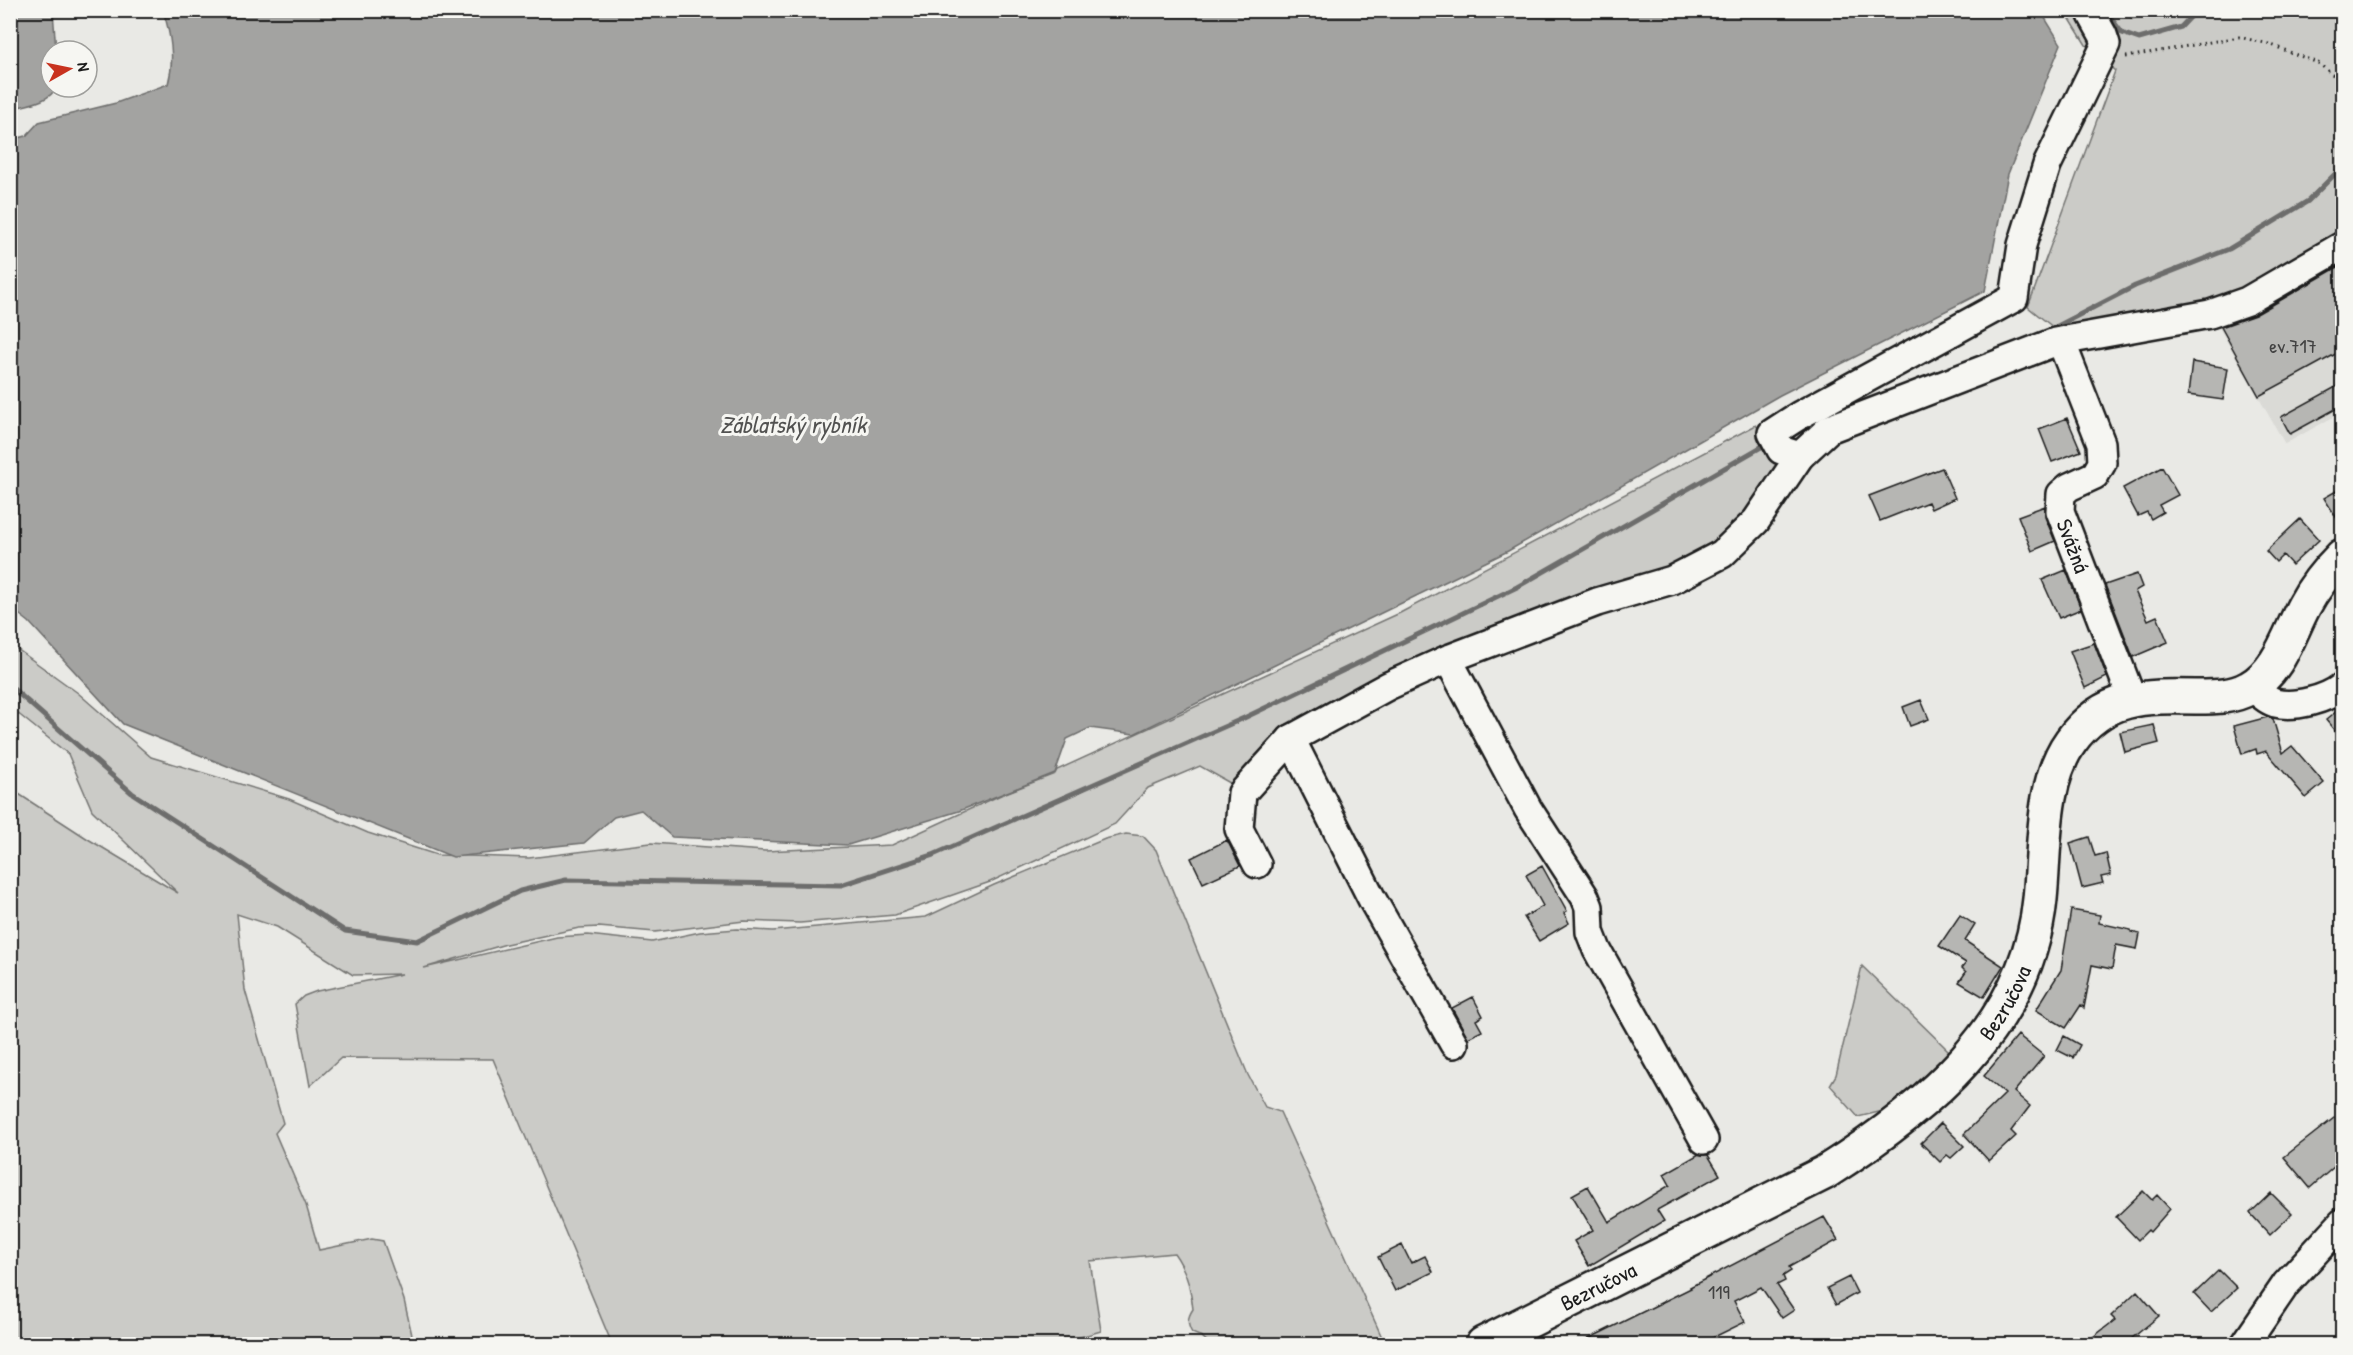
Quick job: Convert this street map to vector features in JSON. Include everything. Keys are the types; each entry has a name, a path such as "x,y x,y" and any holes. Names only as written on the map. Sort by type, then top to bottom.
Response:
{"main road":[{"name":"Bezručova","path":"1483,1344 1824,1173 1892,1128 1936,1089 1993,1025 2016,988 2027,963 2040,901 2051,787 2062,755 2081,728 2092,717 2113,705 2132,699 2231,695 2252,686 2276,661 2316,585 2343,556"}],"street":[{"path":"1257,864 1239,830 1242,792 1291,739 1388,686 1448,659 1597,602 1672,580 1722,554 1755,521 1784,446 1800,415 2014,298 2022,245 2047,165 2106,44 2092,15"},
{"path":"1784,446 2061,341 2210,314 2247,301 2343,246"},
{"name":"Svážná","path":"2061,341 2101,443 2102,463 2095,475 2069,487 2061,494 2060,511 2132,699"},
{"path":"1448,659 1528,808 1585,897 1589,907 1590,932 1597,950 1704,1140"},
{"path":"2252,686 2274,702 2286,704 2314,700 2335,693 2343,687"},
{"path":"1291,739 1372,899 1455,1044"},
{"path":"2245,1344 2286,1284 2343,1223"}],"path":[{"path":"2097,62 2238,37 2269,44 2318,63 2343,82"}],"shaded area":[{"path":"2154,10 2342,11 2342,237 2240,298 2059,332 2028,307 2115,71 2086,45 2065,11 2126,11 2132,19"},
{"path":"2342,244 2342,412 2285,444 2217,324"},
{"path":"1756,425 1780,461 1751,514 1715,547 1667,572 1380,679 1237,787 1200,766 1148,788 1115,824 990,882 895,915 800,923 744,921 655,932 599,927 579,928 506,944 424,968 557,937 588,935 652,942 700,932 737,929 773,931 926,917 994,885 1105,839 1126,834 1143,836 1156,850 1248,1075 1265,1107 1280,1112 1385,1344 1210,1344 1190,1330 1189,1318 1193,1309 1191,1294 1185,1272 1174,1253 1090,1261 1101,1331 1056,1344 612,1344 493,1059 341,1058 310,1086 295,1004 304,996 317,991 402,974 353,975 277,927 237,914 245,990 283,1123 275,1133 306,1205 319,1250 372,1239 383,1241 404,1300 414,1344 11,1344 11,789 178,893 92,810 68,754 11,708 10,644 78,693 151,757 289,799 368,833 437,855 529,858 651,843 765,851 892,845 1003,794 1055,774 1057,770 1400,613"},
{"path":"1862,966 1950,1052 1887,1110 1858,1117 1830,1085 1836,1075"}],"water":[{"name":"Záblatský rybník","path":"163,10 2040,10 2061,44 2008,174 1985,291 1780,395 1508,551 1134,734 1090,728 1067,739 1055,773 959,811 848,845 672,837 641,810 614,817 584,843 453,857 123,724 29,622 11,608 11,140 26,136 39,122 116,103 168,84 171,47"},
{"path":"10,11 53,11 55,39 39,39 39,99 43,99 11,109"}],"building":[{"path":"2343,264 2343,350 2259,396 2221,327 2255,315"},
{"path":"2192,362 2228,368 2223,400 2188,395"},
{"path":"2343,383 2343,405 2290,434 2281,417"},
{"path":"2067,418 2081,451 2052,462 2039,429"},
{"path":"2162,467 2178,495 2159,505 2163,512 2151,519 2147,512 2138,516 2123,488"},
{"path":"1942,468 1955,498 1931,509 1928,502 1880,521 1869,496"},
{"path":"2343,487 2343,528 2324,498"},
{"path":"2045,506 2045,517 2055,541 2032,551 2018,516"},
{"path":"2300,519 2319,540 2292,565 2283,555 2276,562 2266,551"},
{"path":"2066,570 2081,609 2059,618 2042,580"},
{"path":"2137,574 2142,587 2135,591 2148,620 2157,616 2168,642 2133,657 2105,585"},
{"path":"2094,643 2107,677 2085,688 2070,651"},
{"path":"1921,700 1929,719 1910,726 1903,707"},
{"path":"2343,706 2343,741 2326,720"},
{"path":"2268,717 2273,719 2283,753 2292,746 2324,783 2306,798 2266,751 2257,754 2256,749 2242,754 2234,726"},
{"path":"2154,725 2159,743 2125,752 2120,732"},
{"path":"2089,837 2095,856 2106,853 2111,875 2101,877 2103,883 2082,888 2070,843"},
{"path":"1227,840 1240,866 1203,883 1191,858"},
{"path":"1542,866 1567,911 1564,913 1569,923 1539,941 1524,917 1543,906 1526,875"},
{"path":"2071,910 2100,915 2099,923 2140,934 2137,949 2116,945 2112,969 2092,965 2084,1008 2081,1005 2066,1028 2036,1010 2061,970"},
{"path":"1960,915 1975,925 1965,941 2003,966 1984,997 1959,982 1966,972 1962,968 1966,963 1939,946"},
{"path":"1473,997 1483,1016 1476,1020 1482,1031 1468,1038 1452,1008"},
{"path":"2018,1035 2044,1056 2014,1092 2030,1106 2011,1131 2016,1136 1989,1161 1964,1134 2005,1094 1984,1076"},
{"path":"2064,1036 2080,1045 2073,1058 2057,1050"},
{"path":"2343,1111 2343,1159 2310,1188 2284,1157"},
{"path":"1941,1123 1964,1146 1951,1158 1947,1155 1940,1162 1921,1143"},
{"path":"1699,1154 1708,1155 1720,1175 1657,1210 1664,1221 1589,1266 1574,1241 1593,1230 1572,1195 1588,1186 1609,1222 1670,1185 1664,1174"},
{"path":"2143,1191 2152,1200 2157,1195 2170,1209 2150,1232 2148,1230 2138,1240 2116,1217"},
{"path":"2271,1193 2292,1214 2270,1235 2250,1213"},
{"path":"1824,1217 1838,1240 1789,1267 1791,1271 1783,1276 1785,1281 1777,1285 1794,1310 1782,1318 1761,1287 1734,1301 1745,1322 1700,1344 1578,1344 1691,1288"},
{"path":"1402,1245 1411,1263 1425,1256 1433,1272 1395,1291 1378,1257"},
{"path":"2219,1270 2237,1288 2211,1312 2194,1294"},
{"path":"1849,1277 1857,1293 1836,1305 1827,1288"},
{"path":"2137,1291 2159,1316 2125,1344 2084,1344 2115,1320 2111,1316"}],"waterway":[{"path":"2105,10 2122,33 2139,39 2181,27 2197,10"},
{"path":"2046,332 2135,286 2229,249 2308,201 2342,167"},
{"path":"1796,431 1816,426"},
{"path":"10,686 132,793 345,931 417,941 520,891 566,880 841,885 933,855 1244,718 1517,587 1768,443"}]}
